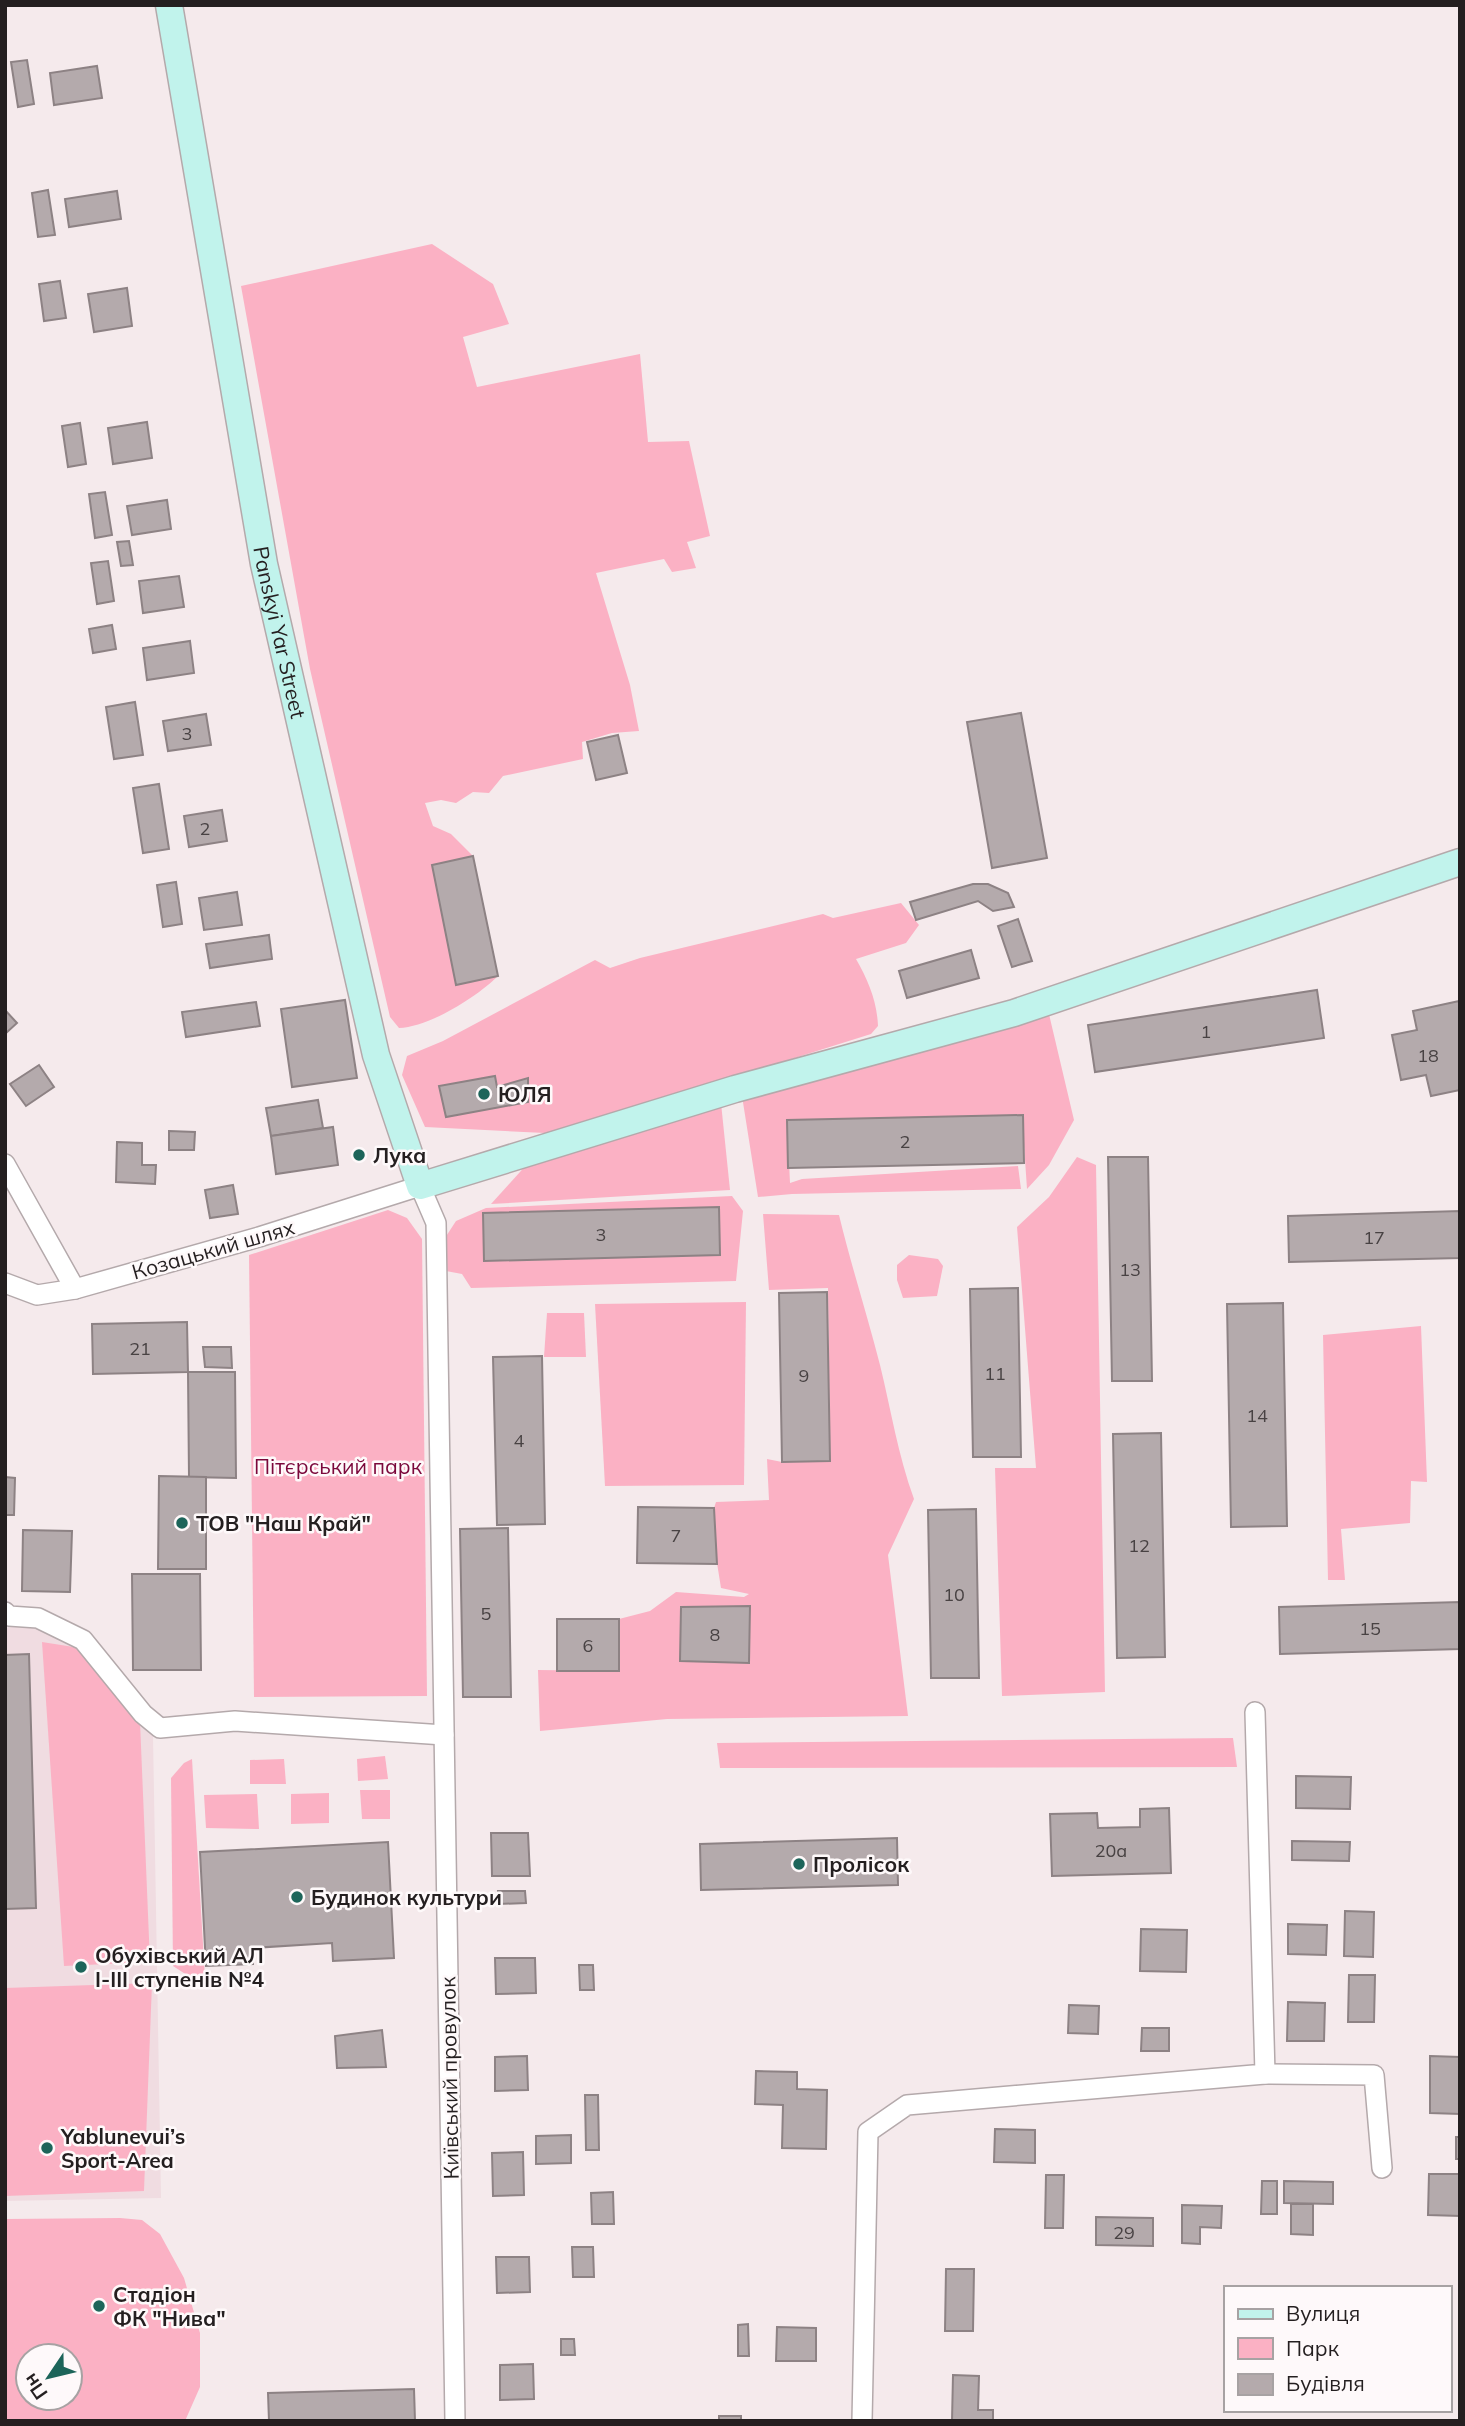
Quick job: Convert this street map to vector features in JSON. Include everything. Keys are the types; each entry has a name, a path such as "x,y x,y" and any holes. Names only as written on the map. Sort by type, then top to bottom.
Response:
{"street":[{"name":"Panskyi Yar Street","path":"169,5 264,564 376,1055 420,1186"},
{"path":"420,1186 735,1089 1014,1013 1460,862"},
{"path":"5,1164 75,1289"},
{"name":"Козацький шлях","path":"5,1283 37,1295 75,1289 258,1237 420,1186"},
{"name":"Київський провулок","path":"420,1186 436,1223 455,2421"},
{"path":"5,1612 9,1616 38,1618 83,1640 143,1714 160,1727 235,1721 444,1735"},
{"path":"1255,1712 1265,2074"},
{"path":"862,2421 869,2132 907,2105 1265,2074 1374,2075 1382,2168"}],"shaded area":[{"name":"Обухівський АЛ І-ІІІ ступенів №4","path":"35,1624 71,1639 153,1736 161,2198 5,2201 5,1631 10,1625"}],"green space":[{"path":"432,244 493,284 509,324 463,337 477,387 640,354 648,442 689,441 710,536 687,542 696,568 672,572 664,559 596,573 630,685 639,731 612,733 582,742 583,759 503,776 489,793 473,792 456,803 441,800 425,803 433,826 451,834 473,856 432,865 456,984 498,976 452,1010 424,1022 399,1028 390,1017 310,669 241,286"},
{"path":"901,903 919,925 906,943 856,959 876,1008 878,1026 871,1034 569,1129 568,1127 545,1133 425,1127 402,1075 407,1056 443,1041 595,960 610,968 640,958 823,914 833,918"},
{"path":"1048,1010 1074,1120 1049,1165 1027,1189 1022,1115 787,1120 790,1183 802,1179 1018,1166 1021,1189 758,1197 742,1096"},
{"path":"721,1103 730,1190 491,1204 529,1162"},
{"path":"1077,1157 1096,1165 1105,1692 1002,1696 995,1468 1036,1468 1017,1227 1049,1197"},
{"path":"732,1196 743,1211 736,1281 471,1288 462,1274 446,1271 443,1241 456,1221 486,1208"},
{"name":"Пітєрський парк","path":"388,1210 407,1218 422,1239 427,1696 254,1697 249,1255"},
{"path":"763,1214 839,1215 880,1365 903,1466 914,1499 888,1555 908,1716 667,1719 540,1731 538,1670 619,1671 619,1619 650,1611 676,1592 744,1597 749,1594 721,1588 717,1563 716,1502 769,1500 767,1459 782,1462 830,1460 828,1288 769,1290"},
{"path":"909,1255 938,1259 943,1266 937,1296 903,1298 897,1280 897,1265"},
{"path":"746,1302 744,1485 605,1486 595,1304"},
{"path":"547,1313 584,1313 586,1357 544,1357"},
{"path":"1421,1326 1427,1482 1411,1481 1410,1523 1341,1529 1345,1580 1328,1580 1323,1335"},
{"path":"42,1642 80,1648 140,1722 150,1962 64,1966"},
{"path":"1233,1738 1237,1767 720,1768 717,1743"},
{"path":"385,1756 388,1779 358,1781 357,1759"},
{"path":"192,1759 205,1978 190,1977 173,1966 171,1778 184,1763"},
{"path":"284,1759 286,1784 250,1784 250,1760"},
{"path":"360,1790 390,1790 390,1819 362,1819"},
{"path":"329,1793 329,1823 291,1824 291,1794"},
{"path":"257,1794 259,1829 206,1828 204,1795"},
{"path":"152,1983 144,2191 5,2196 5,1988"},
{"name":"Стадіон ФК \"Нива\"","path":"5,2219 142,2220 160,2234 184,2278 200,2333 200,2387 185,2421 5,2421"}],"building":[{"path":"27,60 34,104 18,107 11,62"},
{"path":"97,66 102,98 54,105 50,73"},
{"path":"48,190 55,235 38,237 32,193"},
{"path":"117,191 121,219 69,227 65,199"},
{"path":"60,281 66,318 44,321 39,284"},
{"path":"127,288 132,326 94,332 88,294"},
{"path":"147,422 152,458 113,464 108,428"},
{"path":"80,423 86,464 68,467 62,426"},
{"path":"105,492 112,535 95,538 89,494"},
{"path":"167,500 171,529 132,535 127,506"},
{"path":"129,541 133,565 121,566 117,542"},
{"path":"108,561 114,601 97,604 91,563"},
{"path":"179,576 184,607 143,613 139,581"},
{"path":"112,625 116,649 93,653 89,629"},
{"path":"190,641 194,673 147,680 143,648"},
{"path":"135,702 143,755 114,759 106,707"},
{"path":"1021,713 1047,858 992,868 967,722"},
{"path":"206,714 211,745 168,751 163,721"},
{"path":"618,735 627,773 596,780 587,742"},
{"path":"159,784 169,849 143,853 133,788"},
{"path":"222,810 227,841 189,847 184,816"},
{"path":"473,856 498,976 456,985 432,865"},
{"path":"176,882 182,924 163,927 157,885"},
{"path":"973,884 988,884 1008,893 1014,907 993,911 978,901 916,920 910,902"},
{"path":"237,892 242,925 204,930 199,898"},
{"path":"1018,919 1032,961 1012,967 998,926"},
{"path":"269,935 272,959 210,968 206,944"},
{"path":"971,950 979,978 907,998 899,971"},
{"path":"1317,990 1324,1038 1095,1072 1088,1025"},
{"path":"345,1000 357,1078 292,1087 281,1009"},
{"path":"1459,1001 1460,1090 1431,1096 1426,1075 1401,1080 1392,1035 1417,1030 1413,1011"},
{"path":"256,1002 260,1026 186,1037 182,1012"},
{"path":"5,1010 17,1023 5,1034"},
{"path":"39,1065 54,1087 26,1106 10,1084"},
{"name":"ЮЛЯ","path":"495,1076 497,1087 528,1078 528,1102 446,1117 439,1086"},
{"path":"318,1100 323,1128 271,1136 266,1108"},
{"path":"1023,1115 1024,1163 788,1168 787,1120"},
{"path":"333,1127 338,1165 276,1174 271,1136"},
{"path":"169,1131 195,1132 194,1150 169,1150"},
{"path":"117,1142 142,1143 142,1165 156,1165 155,1184 116,1182"},
{"path":"1108,1157 1148,1157 1152,1381 1112,1381"},
{"path":"233,1185 238,1214 210,1218 205,1190"},
{"path":"719,1207 720,1255 484,1261 483,1213"},
{"path":"1460,1211 1460,1258 1289,1262 1288,1216"},
{"path":"1018,1288 1021,1457 973,1457 970,1289"},
{"path":"827,1292 830,1461 782,1462 779,1293"},
{"path":"1283,1303 1287,1526 1231,1527 1227,1304"},
{"path":"187,1322 188,1372 93,1374 92,1324"},
{"path":"203,1347 231,1347 232,1368 205,1367"},
{"path":"542,1356 545,1524 497,1525 493,1357"},
{"path":"188,1372 235,1372 236,1478 189,1477"},
{"path":"1161,1433 1165,1657 1117,1658 1113,1434"},
{"name":"ТОВ \"Наш Край\"","path":"159,1476 206,1477 206,1569 158,1569"},
{"path":"5,1477 15,1478 14,1515 5,1515"},
{"path":"638,1507 714,1508 717,1564 637,1563"},
{"path":"976,1509 979,1678 931,1678 928,1510"},
{"path":"508,1528 511,1697 463,1697 460,1529"},
{"path":"23,1530 72,1531 70,1592 22,1591"},
{"path":"132,1574 200,1574 201,1670 133,1670"},
{"path":"1460,1602 1460,1649 1280,1654 1279,1607"},
{"path":"750,1606 749,1663 680,1661 681,1607"},
{"path":"557,1619 619,1619 619,1671 557,1671"},
{"path":"29,1654 36,1908 5,1909 5,1655"},
{"path":"1296,1776 1351,1777 1350,1809 1296,1808"},
{"path":"1169,1808 1171,1873 1052,1876 1050,1814 1097,1813 1098,1828 1140,1827 1140,1809"},
{"path":"491,1833 528,1833 530,1876 492,1876"},
{"name":"Пролісок","path":"897,1838 898,1885 701,1890 700,1844"},
{"path":"1292,1841 1350,1842 1349,1861 1292,1860"},
{"name":"Будинок культури","path":"388,1842 394,1958 333,1961 332,1943 252,1948 253,1964 206,1966 200,1852"},
{"path":"498,1891 525,1891 526,1903 499,1904"},
{"path":"1345,1911 1374,1912 1373,1957 1344,1956"},
{"path":"1288,1924 1327,1925 1326,1955 1288,1954"},
{"path":"1141,1929 1187,1930 1186,1972 1140,1971"},
{"path":"495,1958 535,1958 536,1993 496,1994"},
{"path":"579,1965 593,1965 594,1990 580,1990"},
{"path":"1349,1975 1375,1975 1374,2022 1348,2022"},
{"path":"1288,2002 1325,2003 1324,2041 1287,2041"},
{"path":"1069,2005 1099,2006 1098,2034 1068,2033"},
{"path":"1142,2028 1169,2028 1169,2051 1141,2051"},
{"path":"382,2030 386,2067 337,2068 335,2036"},
{"path":"527,2056 528,2090 495,2091 495,2057"},
{"path":"1430,2056 1460,2057 1460,2114 1430,2113"},
{"path":"756,2071 797,2072 797,2089 827,2090 826,2149 782,2148 783,2105 755,2104"},
{"path":"585,2095 598,2095 599,2150 586,2150"},
{"path":"995,2129 1035,2130 1035,2163 994,2162"},
{"path":"571,2135 571,2163 536,2164 536,2136"},
{"path":"1456,2137 1460,2137 1460,2159 1456,2159"},
{"path":"523,2152 524,2195 493,2196 492,2153"},
{"path":"1429,2174 1460,2174 1460,2216 1428,2215"},
{"path":"1046,2175 1064,2175 1063,2228 1045,2228"},
{"path":"1262,2181 1277,2181 1277,2214 1261,2214"},
{"path":"1284,2181 1333,2182 1333,2204 1284,2203"},
{"path":"613,2192 614,2224 592,2224 591,2193"},
{"path":"1291,2204 1313,2204 1313,2235 1291,2234"},
{"path":"1182,2205 1222,2206 1221,2228 1200,2227 1200,2244 1182,2243"},
{"path":"1096,2217 1153,2218 1153,2246 1096,2245"},
{"path":"572,2247 593,2247 594,2277 573,2277"},
{"path":"496,2257 529,2257 530,2292 497,2293"},
{"path":"946,2269 974,2269 973,2331 945,2331"},
{"path":"748,2324 749,2356 738,2356 738,2325"},
{"path":"777,2327 816,2328 816,2361 776,2361"},
{"path":"561,2339 574,2339 575,2355 561,2355"},
{"path":"533,2364 534,2399 500,2400 500,2365"},
{"path":"953,2375 979,2376 978,2410 993,2410 993,2421 952,2421"},
{"path":"414,2389 415,2421 269,2421 268,2393"},
{"path":"719,2416 741,2416 741,2421 719,2421"}],"place":[{"name":"ЮЛЯ","path":"484,1094"},
{"name":"Лука","path":"359,1155"},
{"name":"ТОВ \"Наш Край\"","path":"182,1523"},
{"name":"Пролісок","path":"799,1864"},
{"name":"Будинок культури","path":"297,1897"},
{"name":"Обухівський АЛ І-ІІІ ступенів №4","path":"81,1967"},
{"name":"Yablunevui’s Sport-Area","path":"47,2148"},
{"name":"Стадіон ФК \"Нива\"","path":"99,2306"}]}
